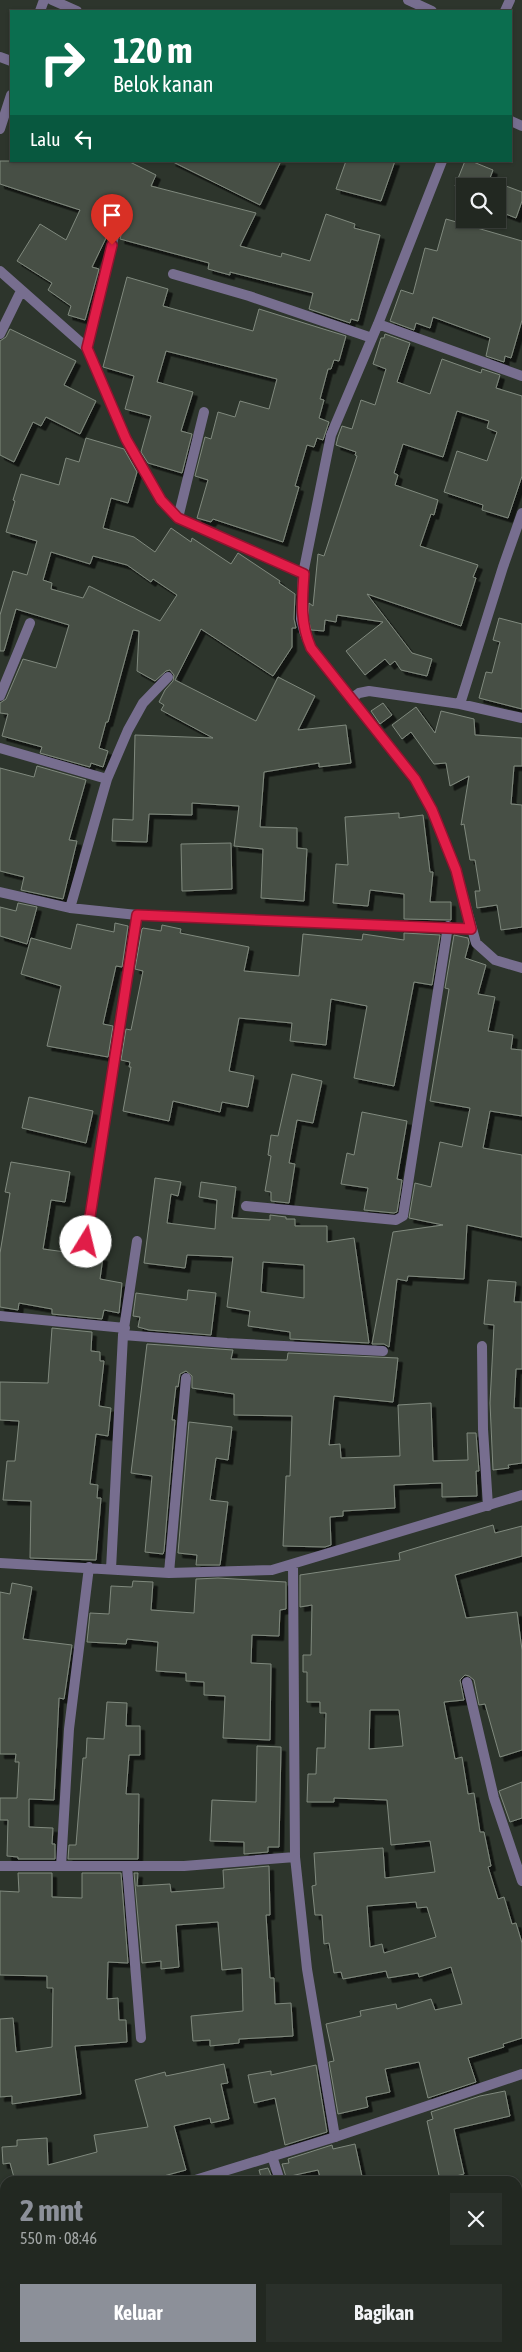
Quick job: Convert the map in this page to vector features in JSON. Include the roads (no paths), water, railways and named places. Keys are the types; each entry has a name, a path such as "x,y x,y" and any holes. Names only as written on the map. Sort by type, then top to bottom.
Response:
{"street":[{"path":"52,0 75,10"},
{"path":"408,0 430,10"},
{"path":"0,130 10,97"},
{"path":"442,162 378,324 331,435 304,574 301,619 311,648 415,779 432,810 456,870 476,942 495,960 522,968"},
{"path":"87,348 120,211"},
{"path":"0,271 87,348 126,439 161,500 178,518 304,574"},
{"path":"173,274 249,296 372,338"},
{"path":"0,334 21,291"},
{"path":"378,324 522,376"},
{"path":"178,518 204,412"},
{"path":"460,704 522,513"},
{"path":"0,696 30,623"},
{"path":"70,908 107,779 128,730 143,703 168,677"},
{"path":"352,698 359,693 368,692 460,704 522,718"},
{"path":"0,748 107,779"},
{"path":"0,892 70,908 137,915 448,926 471,929"},
{"path":"86,1242 137,915"},
{"path":"246,1206 396,1220 403,1216 448,926"},
{"path":"111,1569 124,1331 137,1241"},
{"path":"0,1316 227,1343 384,1351"},
{"path":"482,1346 483,1429 488,1506"},
{"path":"169,1573 186,1378"},
{"path":"0,1563 169,1573 254,1572 292,1565 522,1495"},
{"path":"292,1565 295,1857 307,1969 335,2137"},
{"path":"61,1866 69,1729 89,1567"},
{"path":"467,1682 494,1798 522,1881"},
{"path":"0,1866 184,1866 295,1857"},
{"path":"127,1866 141,2038"},
{"path":"208,2176 335,2137 522,2074"},
{"path":"272,2156 278,2176"}]}
